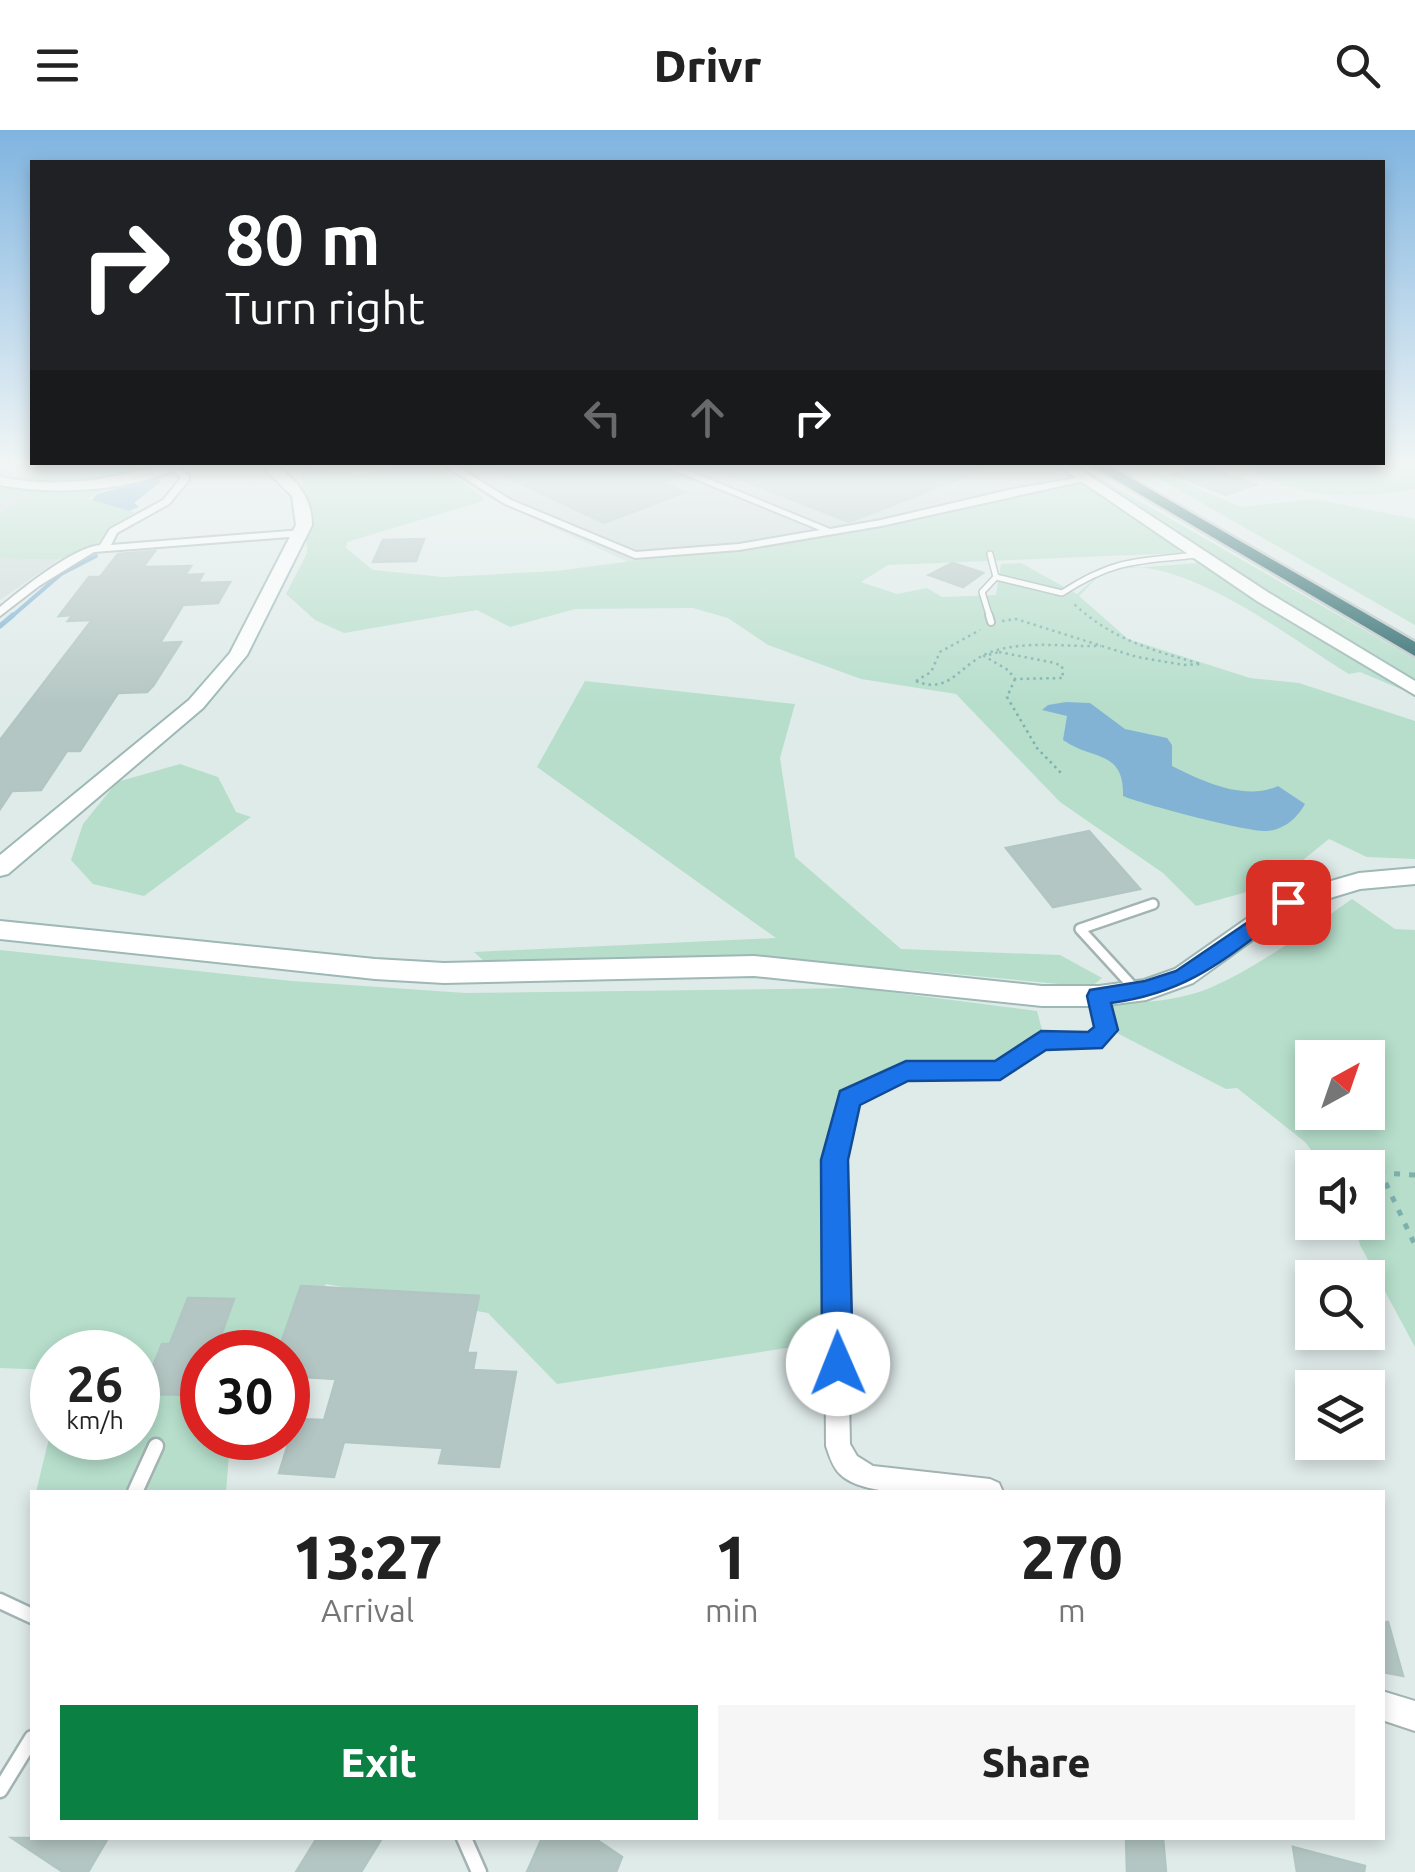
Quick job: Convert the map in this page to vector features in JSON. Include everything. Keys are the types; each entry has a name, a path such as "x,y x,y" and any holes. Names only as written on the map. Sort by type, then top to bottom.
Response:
{"highway":[{"path":"1219,542 1415,650"},
{"path":"1252,542 1415,635"}],"street":[{"path":"104,548 107,542"},
{"path":"0,614 75,556 104,548 179,542"},
{"path":"0,868 196,704 238,655 297,542"},
{"path":"605,542 635,555 724,550 765,542"},
{"path":"1184,542 1415,690"},
{"path":"0,930 375,969 444,973 754,966 1042,996 1098,996 1137,991 1184,976 1288,902 1359,881 1415,876"},
{"path":"973,1490 870,1478 848,1465 838,1446 834,1160 849,1098 906,1071 1000,1070 1041,1041 1093,1041 1106,1030 1098,996"},
{"path":"1385,1706 1415,1716"}],"lane":[{"path":"990,554 996,577"},
{"path":"996,577 1062,594 1096,572 1121,564 1200,554"},
{"path":"992,622 982,592 996,577"},
{"path":"1137,991 1080,928 1153,904"},
{"path":"136,1490 150,1460"},
{"path":"0,1601 30,1615"},
{"path":"0,1790 30,1741"},
{"path":"465,1840 479,1872"}],"path":[{"path":"1062,594 1100,628 1201,664 1182,666 1016,619 992,622 940,652 931,672 916,680 925,686 948,684 978,657 1018,644 1104,646"},
{"path":"999,652 1055,663 1063,672 1063,678 1057,680 1015,679"},
{"path":"984,656 1008,670 1015,679"},
{"path":"1015,679 1007,697 1017,721 1044,760 1062,774"},
{"path":"1415,1174 1381,1173 1415,1245"}],"shaded area":[{"path":"0,542 78,542 78,546 0,600"},
{"path":"586,542 1057,542 648,571"}],"green space":[{"path":"0,542 99,542 74,556 0,558"},
{"path":"306,542 347,542 346,548 373,570 443,577 556,571 763,542 1174,542 1180,553 888,565 861,582 897,594 927,588 942,597 996,595 1001,564 1021,563 1077,594 1105,570 1126,568 1104,573 1079,596 1128,639 1250,678 1299,683 1415,721 1415,859 1367,857 1329,839 1272,885 1196,906 1163,873 1060,802 956,694 861,679 768,645 728,618 693,608 575,609 510,627 477,610 344,633 315,620 286,594 307,553"},
{"path":"1174,542 1211,542 1415,659 1415,695 1360,672 1349,674 1266,620 1198,584 1166,572 1138,568 1199,563 1317,630"},
{"path":"1270,542 1415,542 1415,625"},
{"path":"585,681 795,704 780,758 795,857 901,949 1060,955 1102,978 1091,987 901,969 485,962 474,952 776,938 537,767"},
{"path":"180,764 218,777 236,812 251,817 144,896 93,884 71,860 83,824 117,782"},
{"path":"1352,899 1395,929 1415,930 1415,1347 1385,1291 1385,1260 1368,1260 1359,1240 1385,1240 1385,1150 1311,1150 1237,1088 1226,1089 1109,1029 1110,1005 1200,992 1266,958"},
{"path":"0,950 292,981 465,993 858,988 1037,1011 1045,1041 1015,1058 890,1075 843,1099 837,1340 557,1384 488,1313 326,1284 300,1330 180,1330 180,1460 229,1460 226,1490 36,1490 44,1460 160,1460 160,1330 30,1330 30,1369 0,1368"}],"water":[{"path":"1066,702 1090,703 1125,729 1167,738 1172,745 1172,766 1197,778 1238,790 1278,786 1305,804 1290,822 1268,831 1219,823 1123,796 1122,781 1112,763 1063,740 1067,716 1042,710"}],"building":[{"path":"382,542 423,542 416,561 373,562"},
{"path":"155,551 143,567 191,566 185,575 203,574 198,583 230,582 218,603 183,605 160,643 181,642 147,692 118,693 80,751 67,751 41,790 12,791 0,809 0,740 92,620 68,621 73,615 59,616 89,577 100,577 118,554"},
{"path":"952,563 983,573 963,587 929,575"},
{"path":"1089,831 1140,889 1053,907 1006,848"},
{"path":"301,1286 479,1296 467,1353 476,1353 473,1370 516,1372 499,1467 439,1463 443,1448 344,1442 334,1477 279,1473 283,1460 310,1460 310,1420 324,1420 336,1379 310,1377 310,1330 286,1330"},
{"path":"188,1298 234,1299 223,1330 180,1330 180,1395 160,1394 160,1349 162,1344 170,1344"},
{"path":"1388,1622 1403,1676 1385,1673"},
{"path":"12,1838 107,1840 88,1872 63,1872"},
{"path":"316,1840 381,1840 361,1872 296,1872"},
{"path":"541,1840 597,1840 622,1857 616,1872 527,1872"},
{"path":"1126,1840 1163,1840 1166,1872 1127,1872"},
{"path":"1293,1847 1365,1866 1364,1872 1297,1872"}],"waterway":[{"path":"10,618 61,574 96,556"},
{"path":"0,626 13,615"}],"route":[{"path":"838,1364 834,1160 849,1098 906,1071 1000,1070 1041,1041 1093,1041 1106,1030 1098,996 1146,990 1184,976 1288,902"}]}
